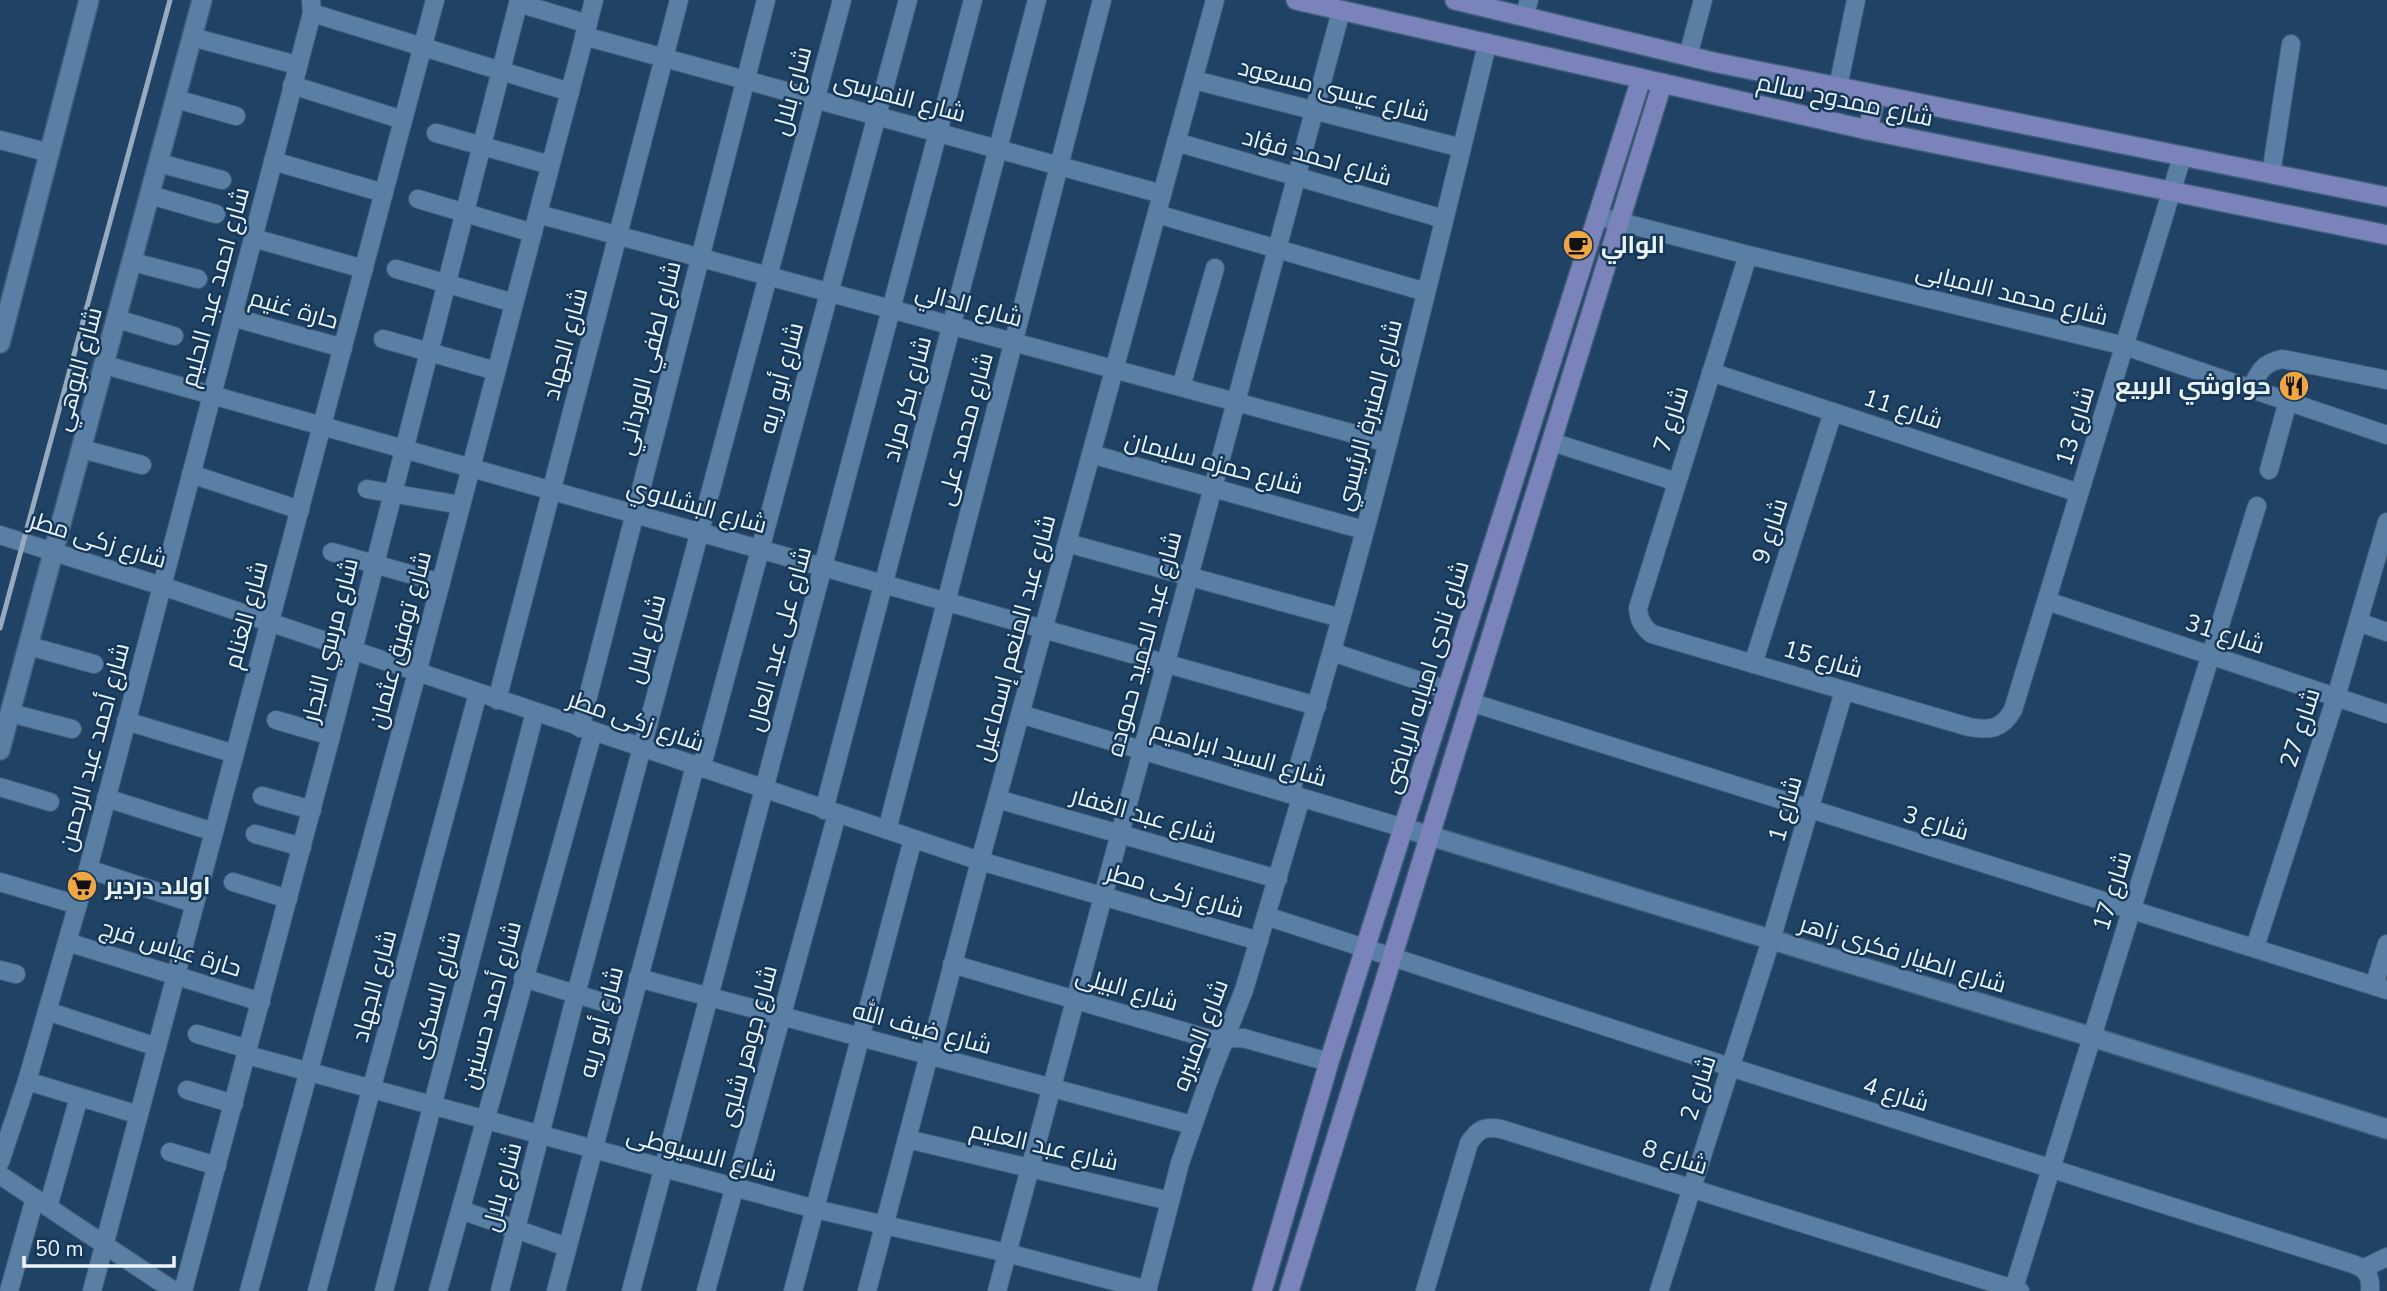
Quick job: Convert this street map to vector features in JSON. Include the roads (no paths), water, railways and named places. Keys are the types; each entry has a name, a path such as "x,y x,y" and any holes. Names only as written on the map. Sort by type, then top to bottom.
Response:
{"main road":[{"name":"شارع ممدوح سالم","path":"1296,0 1868,130 2387,235"},
{"name":"شارع ممدوح سالم","path":"1455,0 1526,8 1688,56 2387,197"},
{"name":"شارع نادى امبابه الرياضى","path":"1262,1291 1329,1062 1641,79"},
{"name":"شارع نادى امبابه الرياضى","path":"1289,1291 1390,957 1662,84"},
{"path":"1868,130 1876,95"}],"street":[{"path":"0,342 89,0"},
{"name":"شارع البوهي","path":"0,750 202,0"},
{"name":"شارع الغنام","path":"92,1291 435,0"},
{"name":"شارع توفيق عثمان","path":"248,1291 417,673 594,0"},
{"name":"شارع الجهاد","path":"497,700 679,0"},
{"name":"شارع لطفي الورداني","path":"587,730 635,514 765,0"},
{"name":"شارع بلال","path":"500,1291 576,994 842,0"},
{"name":"شارع أبو ريه","path":"556,1291 629,1010 761,549 908,0"},
{"name":"شارع على عبد العال","path":"631,1291 973,0"},
{"name":"شارع بكر مراد","path":"831,812 884,584 1037,0"},
{"name":"شارع محمد على","path":"887,830 1102,0"},
{"name":"شارع عبد المنعم إسماعيل","path":"867,1291 996,799 1215,0"},
{"path":"1688,56 1703,0"},
{"path":"1838,87 1856,0"},
{"name":"شارع النمرسى","path":"518,2 664,58 1162,194"},
{"name":"شارع مرسي النجار","path":"183,1291 312,810 518,2"},
{"path":"311,6 423,47 570,92"},
{"name":"شارع احمد عبد الحليم","path":"162,586 311,6"},
{"name":"شارع عبد الحميد حموده","path":"997,1291 1341,11"},
{"path":"192,37 297,65"},
{"path":"2272,174 2291,44"},
{"name":"شارع المنيرة الرئيسي","path":"1296,796 1317,706 1388,443 1487,45"},
{"name":"شارع عيسى مسعود","path":"1194,80 1462,148"},
{"path":"292,85 403,120"},
{"path":"176,99 236,116"},
{"path":"436,133 550,165"},
{"path":"0,140 50,153"},
{"name":"شارع احمد فؤاد","path":"1176,142 1444,219"},
{"name":"شارع 13","path":"2013,710 2182,157"},
{"path":"273,161 384,193"},
{"path":"159,163 222,180"},
{"path":"150,195 216,214"},
{"path":"418,199 533,233"},
{"name":"شارع الدالي","path":"538,214 1388,443"},
{"path":"1157,214 1426,292"},
{"name":"شارع محمد الامبابى","path":"1597,216 2125,346 2387,435"},
{"path":"253,238 364,269"},
{"name":"شارع 7","path":"1641,598 1748,255"},
{"path":"133,262 198,279"},
{"path":"1181,387 1215,268"},
{"path":"396,269 514,303"},
{"name":"حارة غنيم","path":"232,317 342,348"},
{"path":"117,319 174,336"},
{"path":"383,339 496,371"},
{"path":"2251,389 2260,369 2270,361 2282,359 2387,380"},
{"name":"شارع البشلاوي","path":"105,365 1317,706"},
{"name":"شارع 11","path":"1711,372 2079,493"},
{"path":"2269,470 2288,401"},
{"name":"شارع 9","path":"1753,664 1833,412"},
{"path":"1552,442 1677,482"},
{"path":"82,449 142,465"},
{"name":"شارع حمزه سليمان","path":"1091,454 1364,530"},
{"path":"191,474 300,510"},
{"path":"367,489 461,505"},
{"name":"شارع 17","path":"2015,1290 2050,1168 2257,506"},
{"name":"شارع 27","path":"2255,947 2336,697 2387,522"},
{"name":"شارع زكى مطر","path":"0,536 162,586 980,861 1259,941"},
{"path":"1067,543 1341,618"},
{"path":"332,552 441,583"},
{"name":"شارع أحمد عبد الرحمن","path":"0,1162 27,1081 78,905 162,586"},
{"name":"شارع 15","path":"1641,598 1639,618 1644,628 1652,634 1984,730 1997,728 2013,710"},
{"name":"شارع 31","path":"2047,601 2387,714"},
{"path":"2358,622 2387,632"},
{"path":"29,646 94,664"},
{"path":"1332,652 1447,690"},
{"name":"شارع 1","path":"1771,940 1844,691"},
{"name":"شارع الجهاد","path":"317,1291 478,693"},
{"name":"شارع 3","path":"1471,702 2381,988"},
{"name":"شارع السكرى","path":"384,1291 535,712"},
{"path":"10,713 72,729"},
{"name":"شارع السيد ابراهيم","path":"1020,714 1404,828"},
{"path":"276,720 331,736"},
{"path":"126,721 235,754"},
{"name":"شارع أحمد حسنين","path":"438,1291 587,730"},
{"path":"0,787 50,802"},
{"path":"262,796 312,810"},
{"name":"شارع المنيره","path":"1147,1291 1192,1125 1226,1039 1278,879 1296,796"},
{"path":"106,798 214,832"},
{"name":"شارع عبد الغفار","path":"996,799 1278,879"},
{"name":"شارع جوهر شلبى","path":"706,1291 781,1016 831,812"},
{"name":"شارع الطيار فكرى زاهر","path":"1404,828 2387,1129"},
{"path":"255,834 302,847"},
{"path":"793,1291 913,839"},
{"path":"88,869 195,904"},
{"path":"0,882 78,905"},
{"path":"233,882 288,899"},
{"name":"شارع 4","path":"1266,916 1730,1067 2364,1268"},
{"name":"شارع 2","path":"1659,1291 1771,940"},
{"name":"حارة عباس فرج","path":"67,942 261,1002"},
{"path":"2381,988 2387,944"},
{"name":"شارع البيلى","path":"953,964 1210,1039 1243,1038 1329,1062"},
{"path":"523,978 629,1010"},
{"name":"شارع ضيف الله","path":"639,978 1192,1125"},
{"path":"47,1011 157,1047"},
{"name":"شارع الاسيوطى","path":"197,1034 308,1072 663,1169 815,1209 1007,1253 1147,1291"},
{"path":"27,1081 139,1115"},
{"path":"187,1090 233,1104"},
{"path":"9,1291 79,1097"},
{"name":"شارع 8","path":"1425,1291 1469,1143 1476,1132 1488,1127 2015,1290"},
{"name":"شارع عبد العليم","path":"907,1139 1170,1201"},
{"path":"170,1152 217,1166"},
{"path":"0,1175 174,1291"},
{"path":"460,1210 568,1247"},
{"path":"2370,1291 2371,1279 2364,1268 2387,1257"}],"railway":[{"path":"0,628 170,0"}],"place":[{"name":"الوالي","path":"1578,245"},
{"name":"حواوشي الربيع","path":"2294,386"},
{"name":"اولاد دردير","path":"82,886"}]}
